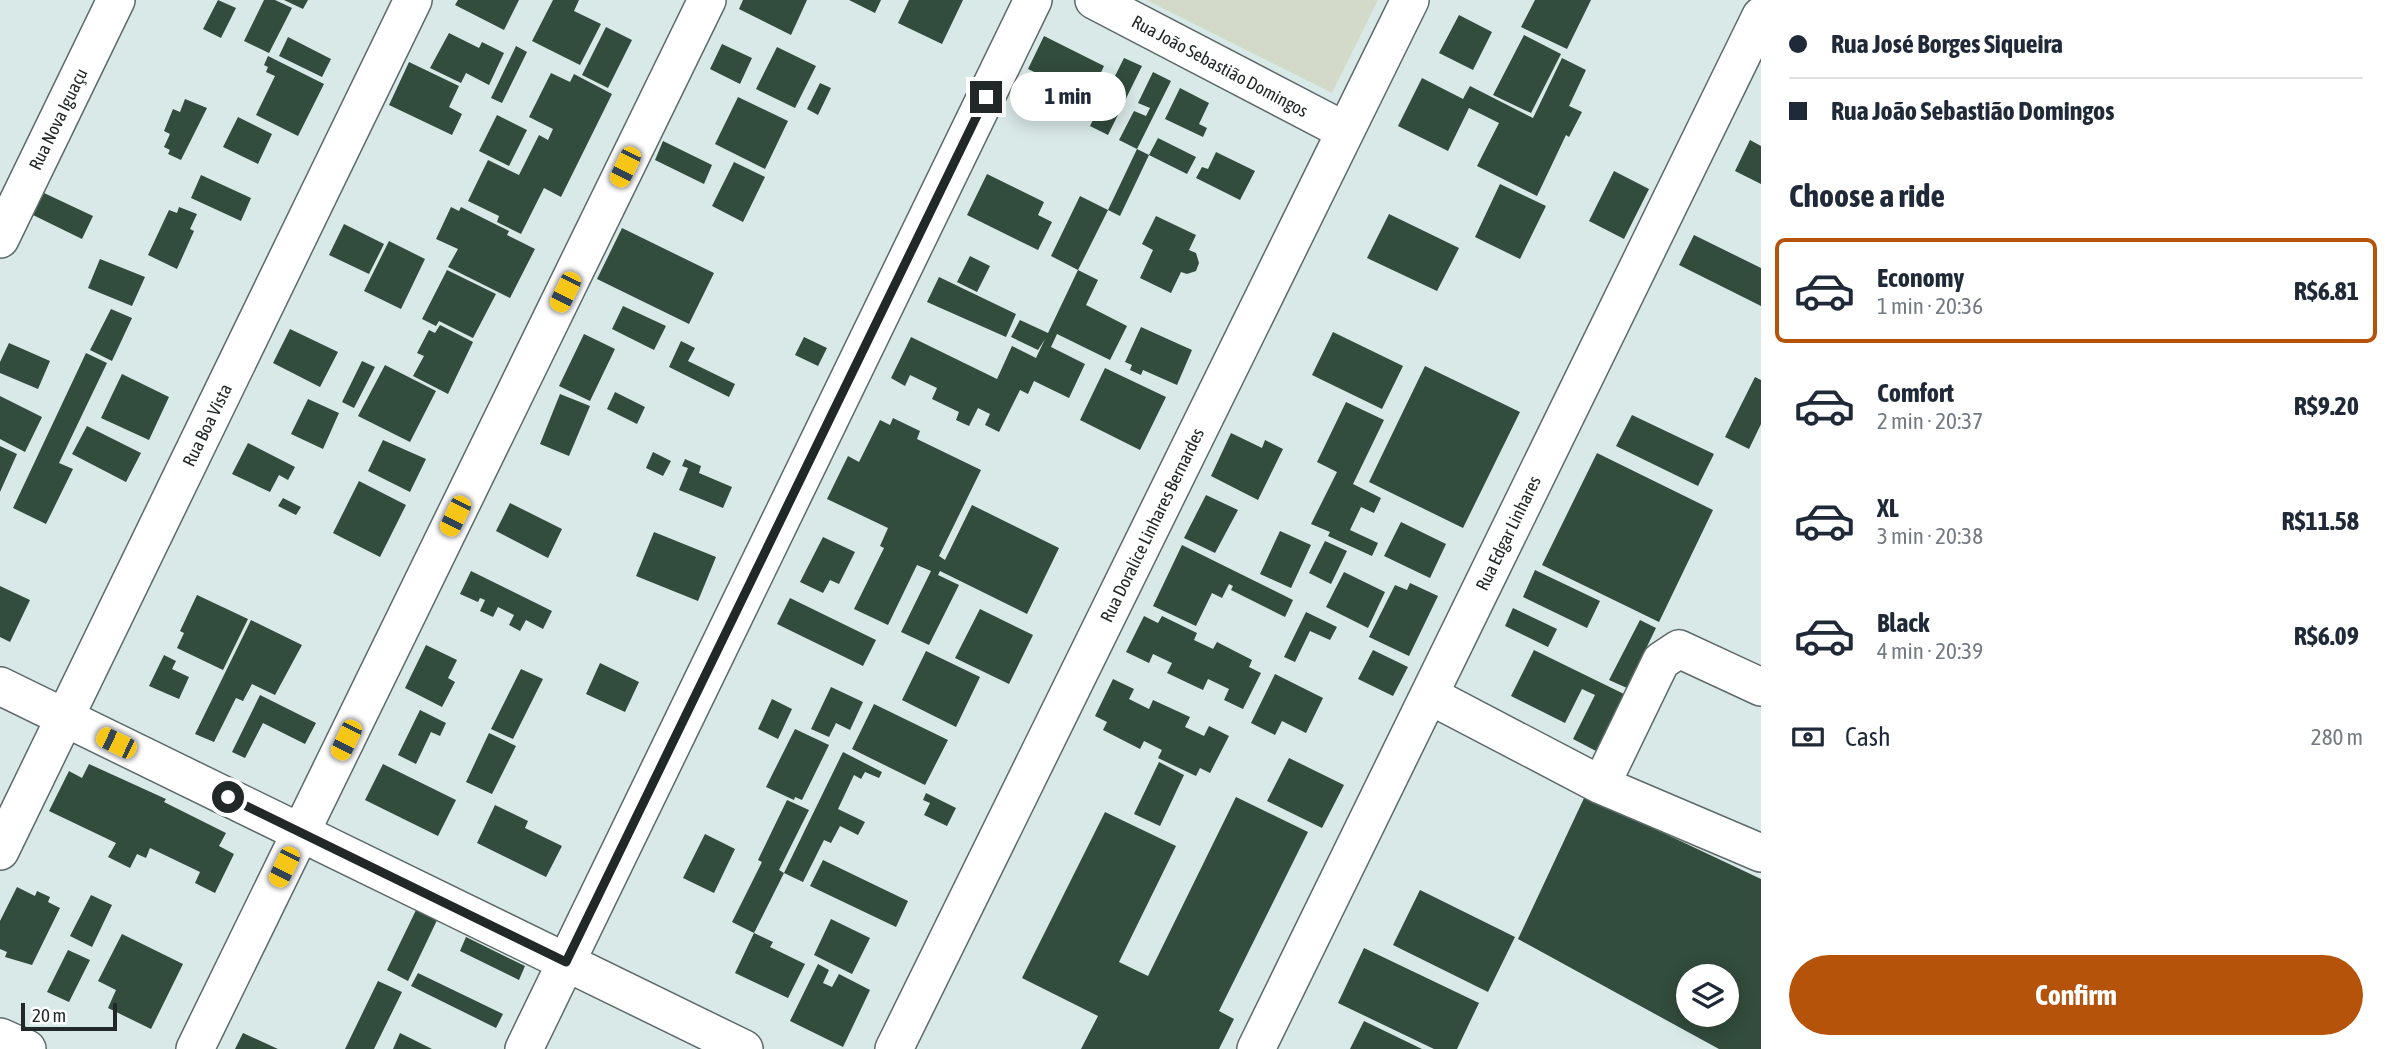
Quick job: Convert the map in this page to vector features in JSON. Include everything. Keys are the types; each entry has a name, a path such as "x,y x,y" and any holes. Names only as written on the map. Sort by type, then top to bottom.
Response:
{"street":[{"name":"Rua Nova Iguaçu","path":"0,239 116,0"},
{"name":"Rua Boa Vista","path":"0,851 413,0"},
{"path":"195,1049 707,0"},
{"path":"524,1049 1033,0"},
{"name":"Rua João Sebastião Domingos","path":"1094,0 1345,131"},
{"name":"Rua Doralice Linhares Bernardes","path":"894,1049 1410,0"},
{"name":"Rua Edgar Linhares","path":"1256,1049 1761,16"},
{"path":"1601,785 1661,661 1679,649 1761,687"},
{"path":"0,686 744,1049"},
{"path":"1429,695 1601,785 1761,853"},
{"path":"0,1037 27,1049"}],"green space":[{"path":"1146,0 1378,0 1332,93"}],"building":[{"path":"218,0 236,8 221,38 203,29"},
{"path":"264,0 275,0 292,8 269,53 244,41"},
{"path":"284,0 308,0 303,9"},
{"path":"458,0 519,0 504,30 455,5"},
{"path":"553,0 579,0 574,11 601,24 580,65 532,41"},
{"path":"743,0 807,0 791,35 739,9"},
{"path":"849,0 881,0 875,13"},
{"path":"909,0 963,0 942,44 898,23"},
{"path":"1535,0 1591,0 1567,49 1521,27"},
{"path":"1459,15 1492,32 1473,70 1439,53"},
{"path":"606,27 632,40 608,88 582,75"},
{"path":"449,33 479,48 482,42 504,53 489,85 466,73 461,83 430,68"},
{"path":"1524,35 1561,54 1531,113 1493,95"},
{"path":"1044,36 1104,66 1089,98 1028,69"},
{"path":"288,37 331,59 322,77 279,56"},
{"path":"722,44 752,58 740,84 710,69"},
{"path":"516,46 527,52 502,103 491,98"},
{"path":"777,47 816,66 795,108 756,89"},
{"path":"268,56 324,84 298,136 256,115 275,76 266,72 268,67 264,65"},
{"path":"1124,58 1142,66 1108,135 1090,126"},
{"path":"1562,58 1586,70 1569,106 1582,112 1569,137 1566,135 1537,196 1477,166 1499,123 1469,108 1448,151 1398,126 1422,78 1463,99 1470,86 1533,118"},
{"path":"409,62 459,86 449,107 462,114 452,135 389,105"},
{"path":"1153,72 1171,81 1137,149 1119,140 1134,111 1146,116 1150,108 1138,103"},
{"path":"551,73 570,82 574,74 612,94 561,197 544,188 521,234 497,222 499,216 468,201 488,160 519,175 539,135 548,140 553,129 529,117"},
{"path":"820,83 831,88 818,115 807,109"},
{"path":"1180,88 1209,103 1199,124 1207,128 1203,137 1165,119"},
{"path":"738,97 788,121 765,169 715,144"},
{"path":"185,99 207,108 181,160 168,154 170,150 164,147 170,134 164,131 173,109 180,112"},
{"path":"497,115 527,130 509,166 479,151"},
{"path":"238,117 272,134 258,164 223,147"},
{"path":"1158,138 1196,157 1187,174 1149,155"},
{"path":"1750,140 1761,146 1761,184 1735,171"},
{"path":"663,141 712,165 704,184 655,160"},
{"path":"1137,149 1149,155 1120,216 1108,210"},
{"path":"1216,152 1255,171 1240,200 1196,178 1202,167 1208,169"},
{"path":"734,162 765,177 743,222 712,206"},
{"path":"1614,171 1649,189 1624,239 1589,221"},
{"path":"987,174 1044,202 1038,215 1052,222 1038,250 967,215"},
{"path":"201,175 251,198 241,221 191,198"},
{"path":"1500,184 1546,206 1520,259 1475,237"},
{"path":"44,193 93,216 82,239 33,215"},
{"path":"1080,196 1108,210 1078,270 1051,256"},
{"path":"179,207 197,214 190,229 194,231 177,269 148,255 169,210 177,213"},
{"path":"451,207 459,211 461,207 509,231 507,235 535,249 510,298 448,267 458,249 436,239"},
{"path":"1389,214 1459,248 1437,291 1367,258"},
{"path":"1156,216 1196,235 1189,250 1196,253 1199,263 1196,271 1187,274 1181,272 1171,293 1140,278 1153,250 1142,244"},
{"path":"344,224 384,244 369,274 329,255"},
{"path":"622,228 714,273 689,324 597,279"},
{"path":"1694,235 1761,268 1761,306 1679,265"},
{"path":"389,241 425,259 401,309 364,291"},
{"path":"970,256 990,266 977,292 957,282"},
{"path":"100,259 145,277 132,306 88,288"},
{"path":"447,270 496,294 473,338 439,321 436,326 422,319"},
{"path":"1078,270 1098,280 1086,305 1127,326 1110,360 1057,334 1051,347 1085,364 1069,398 1034,381 1028,394 1020,390 999,432 985,425 990,414 978,408 969,426 956,420 959,412 932,399 937,388 910,375 905,386 891,378 911,337 997,379 1012,346 1036,358 1045,339 1038,350 1011,337 1020,320 1048,333"},
{"path":"939,277 1016,314 1006,337 927,302"},
{"path":"623,306 666,326 654,350 612,329"},
{"path":"111,309 132,318 112,361 90,350"},
{"path":"440,325 473,342 448,394 413,376 424,356 417,353 429,330 435,333"},
{"path":"1141,327 1192,350 1177,385 1143,370 1141,375 1130,370 1132,365 1125,362"},
{"path":"290,329 338,352 320,387 273,363"},
{"path":"1333,332 1403,366 1382,409 1312,375"},
{"path":"584,334 615,349 590,401 559,386"},
{"path":"804,337 827,348 818,366 795,355"},
{"path":"681,341 695,348 688,361 735,384 729,397 669,367"},
{"path":"9,343 50,361 38,389 0,373 0,362"},
{"path":"86,353 107,363 59,463 73,469 46,524 13,508"},
{"path":"362,361 375,367 354,408 342,402"},
{"path":"385,365 436,391 410,442 358,416"},
{"path":"1425,366 1520,412 1463,528 1369,482"},
{"path":"1105,368 1166,397 1140,450 1080,420"},
{"path":"122,374 169,397 149,440 101,418"},
{"path":"1755,377 1761,380 1761,424 1749,449 1725,437"},
{"path":"615,392 645,407 637,424 607,409"},
{"path":"560,394 590,406 569,456 540,444"},
{"path":"0,396 42,417 25,452 0,439"},
{"path":"308,399 339,413 323,449 291,434"},
{"path":"1346,402 1384,420 1353,484 1381,498 1374,513 1361,507 1350,530 1378,543 1372,556 1328,536 1330,532 1311,524 1337,472 1317,462"},
{"path":"1632,415 1714,454 1698,486 1616,446"},
{"path":"893,418 920,431 917,439 981,470 939,556 945,560 972,505 1059,548 1027,614 940,571 938,575 959,585 929,645 901,632 931,571 917,565 888,625 854,609 884,548 880,546 888,528 827,499 848,456 859,462 880,420 890,425"},
{"path":"87,426 141,453 126,482 72,454"},
{"path":"1231,433 1262,448 1265,440 1283,449 1258,500 1211,476"},
{"path":"383,440 426,459 410,492 368,471"},
{"path":"248,443 295,467 288,480 279,475 270,492 232,474"},
{"path":"0,446 17,454 0,492"},
{"path":"653,452 671,461 663,476 646,468"},
{"path":"1597,453 1713,510 1659,622 1542,565"},
{"path":"685,459 701,466 699,473 732,487 723,508 679,490 688,468 682,466"},
{"path":"359,481 406,505 380,557 333,533"},
{"path":"1206,495 1238,510 1215,553 1184,538"},
{"path":"283,498 301,507 296,515 278,506"},
{"path":"510,503 562,529 548,558 496,531"},
{"path":"1401,522 1446,544 1430,578 1384,556"},
{"path":"1280,531 1311,545 1291,588 1260,574"},
{"path":"654,532 716,557 698,601 636,576"},
{"path":"823,537 855,552 839,584 830,580 823,593 800,582"},
{"path":"1325,541 1347,551 1331,584 1309,573"},
{"path":"1182,545 1293,600 1285,617 1231,590 1233,586 1229,584 1222,598 1212,593 1196,626 1153,606"},
{"path":"1535,570 1600,601 1587,628 1523,597"},
{"path":"471,571 552,611 543,629 526,620 520,631 509,625 514,615 498,607 493,617 480,611 485,600 480,598 478,602 460,594"},
{"path":"1344,572 1385,592 1368,628 1326,607"},
{"path":"1410,583 1438,596 1409,656 1369,637 1395,585 1407,590"},
{"path":"0,586 30,600 10,642 0,637"},
{"path":"197,595 248,619 223,670 177,648 184,633 180,631"},
{"path":"790,598 876,640 863,666 777,624"},
{"path":"1513,608 1557,629 1548,647 1505,626"},
{"path":"980,609 1033,635 1009,684 955,658"},
{"path":"1306,612 1337,627 1330,640 1310,631 1295,662 1284,657"},
{"path":"1144,616 1158,623 1162,616 1197,633 1194,640 1213,649 1217,642 1252,660 1249,667 1261,673 1243,709 1224,700 1229,689 1208,679 1203,690 1167,673 1172,663 1153,654 1149,663 1126,652"},
{"path":"251,620 302,645 275,695 252,684 243,701 236,698 214,742 195,734"},
{"path":"1640,620 1656,628 1627,688 1609,680"},
{"path":"426,645 457,660 448,678 455,682 442,707 405,688"},
{"path":"1373,650 1408,667 1393,696 1358,679"},
{"path":"1534,650 1624,694 1596,751 1573,739 1595,695 1582,689 1565,723 1511,696"},
{"path":"926,651 980,677 956,727 902,700"},
{"path":"164,655 176,661 172,669 189,677 179,699 149,686"},
{"path":"600,663 639,682 625,712 586,694"},
{"path":"521,669 543,679 513,739 491,729"},
{"path":"1275,674 1323,698 1306,733 1282,721 1275,735 1251,723"},
{"path":"1113,679 1134,689 1129,699 1149,709 1153,700 1190,717 1185,727 1204,736 1209,726 1229,736 1210,773 1200,768 1196,776 1158,758 1162,750 1144,741 1140,749 1103,730 1107,722 1095,716"},
{"path":"831,687 863,702 850,730 836,723 829,737 811,729"},
{"path":"260,695 316,723 305,744 263,723 245,758 232,752"},
{"path":"772,699 792,709 778,739 758,729"},
{"path":"874,704 948,740 925,785 852,749"},
{"path":"420,710 446,723 440,736 431,732 416,764 398,755"},
{"path":"795,729 829,745 802,800 795,797 794,800 766,787"},
{"path":"489,733 516,746 492,794 466,782"},
{"path":"843,752 882,772 879,778 865,772 861,779 854,775 838,809 865,822 858,835 840,826 831,843 824,840 803,882 784,873"},
{"path":"1289,758 1344,785 1322,828 1267,801"},
{"path":"1159,762 1184,775 1160,826 1134,814"},
{"path":"89,764 166,799 164,802 226,833 219,846 234,854 215,893 195,883 200,872 150,848 146,858 137,854 130,868 108,857 116,843 49,811 69,771 82,778"},
{"path":"383,764 456,800 438,836 365,800"},
{"path":"926,793 956,808 947,826 924,815 930,803 923,800"},
{"path":"1585,796 1761,879 1761,1049 1719,1049 1679,1027 1739,1027 1739,964 1676,964 1676,1025 1518,939"},
{"path":"1236,797 1308,832 1219,1011 1234,1019 1219,1049 1081,1049 1098,1016 1022,978 1105,812 1176,846 1119,962 1148,976"},
{"path":"787,800 809,810 779,870 784,873 754,933 732,922 762,862 758,860"},
{"path":"495,805 528,821 525,828 562,846 546,877 477,843"},
{"path":"705,834 735,849 714,893 683,878"},
{"path":"823,860 908,901 896,927 810,886"},
{"path":"17,887 35,896 37,891 50,897 48,902 60,908 32,965 5,957 7,952 0,949 0,921"},
{"path":"1420,890 1515,937 1488,992 1393,945"},
{"path":"91,895 112,905 92,947 70,936"},
{"path":"418,906 439,916 408,981 387,970"},
{"path":"831,919 870,938 852,974 814,955"},
{"path":"754,933 773,942 770,947 805,964 788,998 735,973"},
{"path":"122,934 183,964 151,1029 108,1008 116,990 98,981"},
{"path":"466,937 525,966 519,980 460,951"},
{"path":"1364,948 1479,1003 1457,1049 1434,1049 1338,1003"},
{"path":"68,950 90,960 69,1002 47,992"},
{"path":"818,964 829,970 823,983 832,987 839,974 870,990 843,1047 790,1021"},
{"path":"418,973 503,1014 496,1028 411,986"},
{"path":"378,981 402,992 374,1049 345,1049"},
{"path":"1364,1021 1422,1049 1350,1049"},
{"path":"243,1033 278,1049 235,1049"},
{"path":"400,1033 432,1049 393,1049"}],"route":[{"path":"228,797 566,962 986,97"}]}
